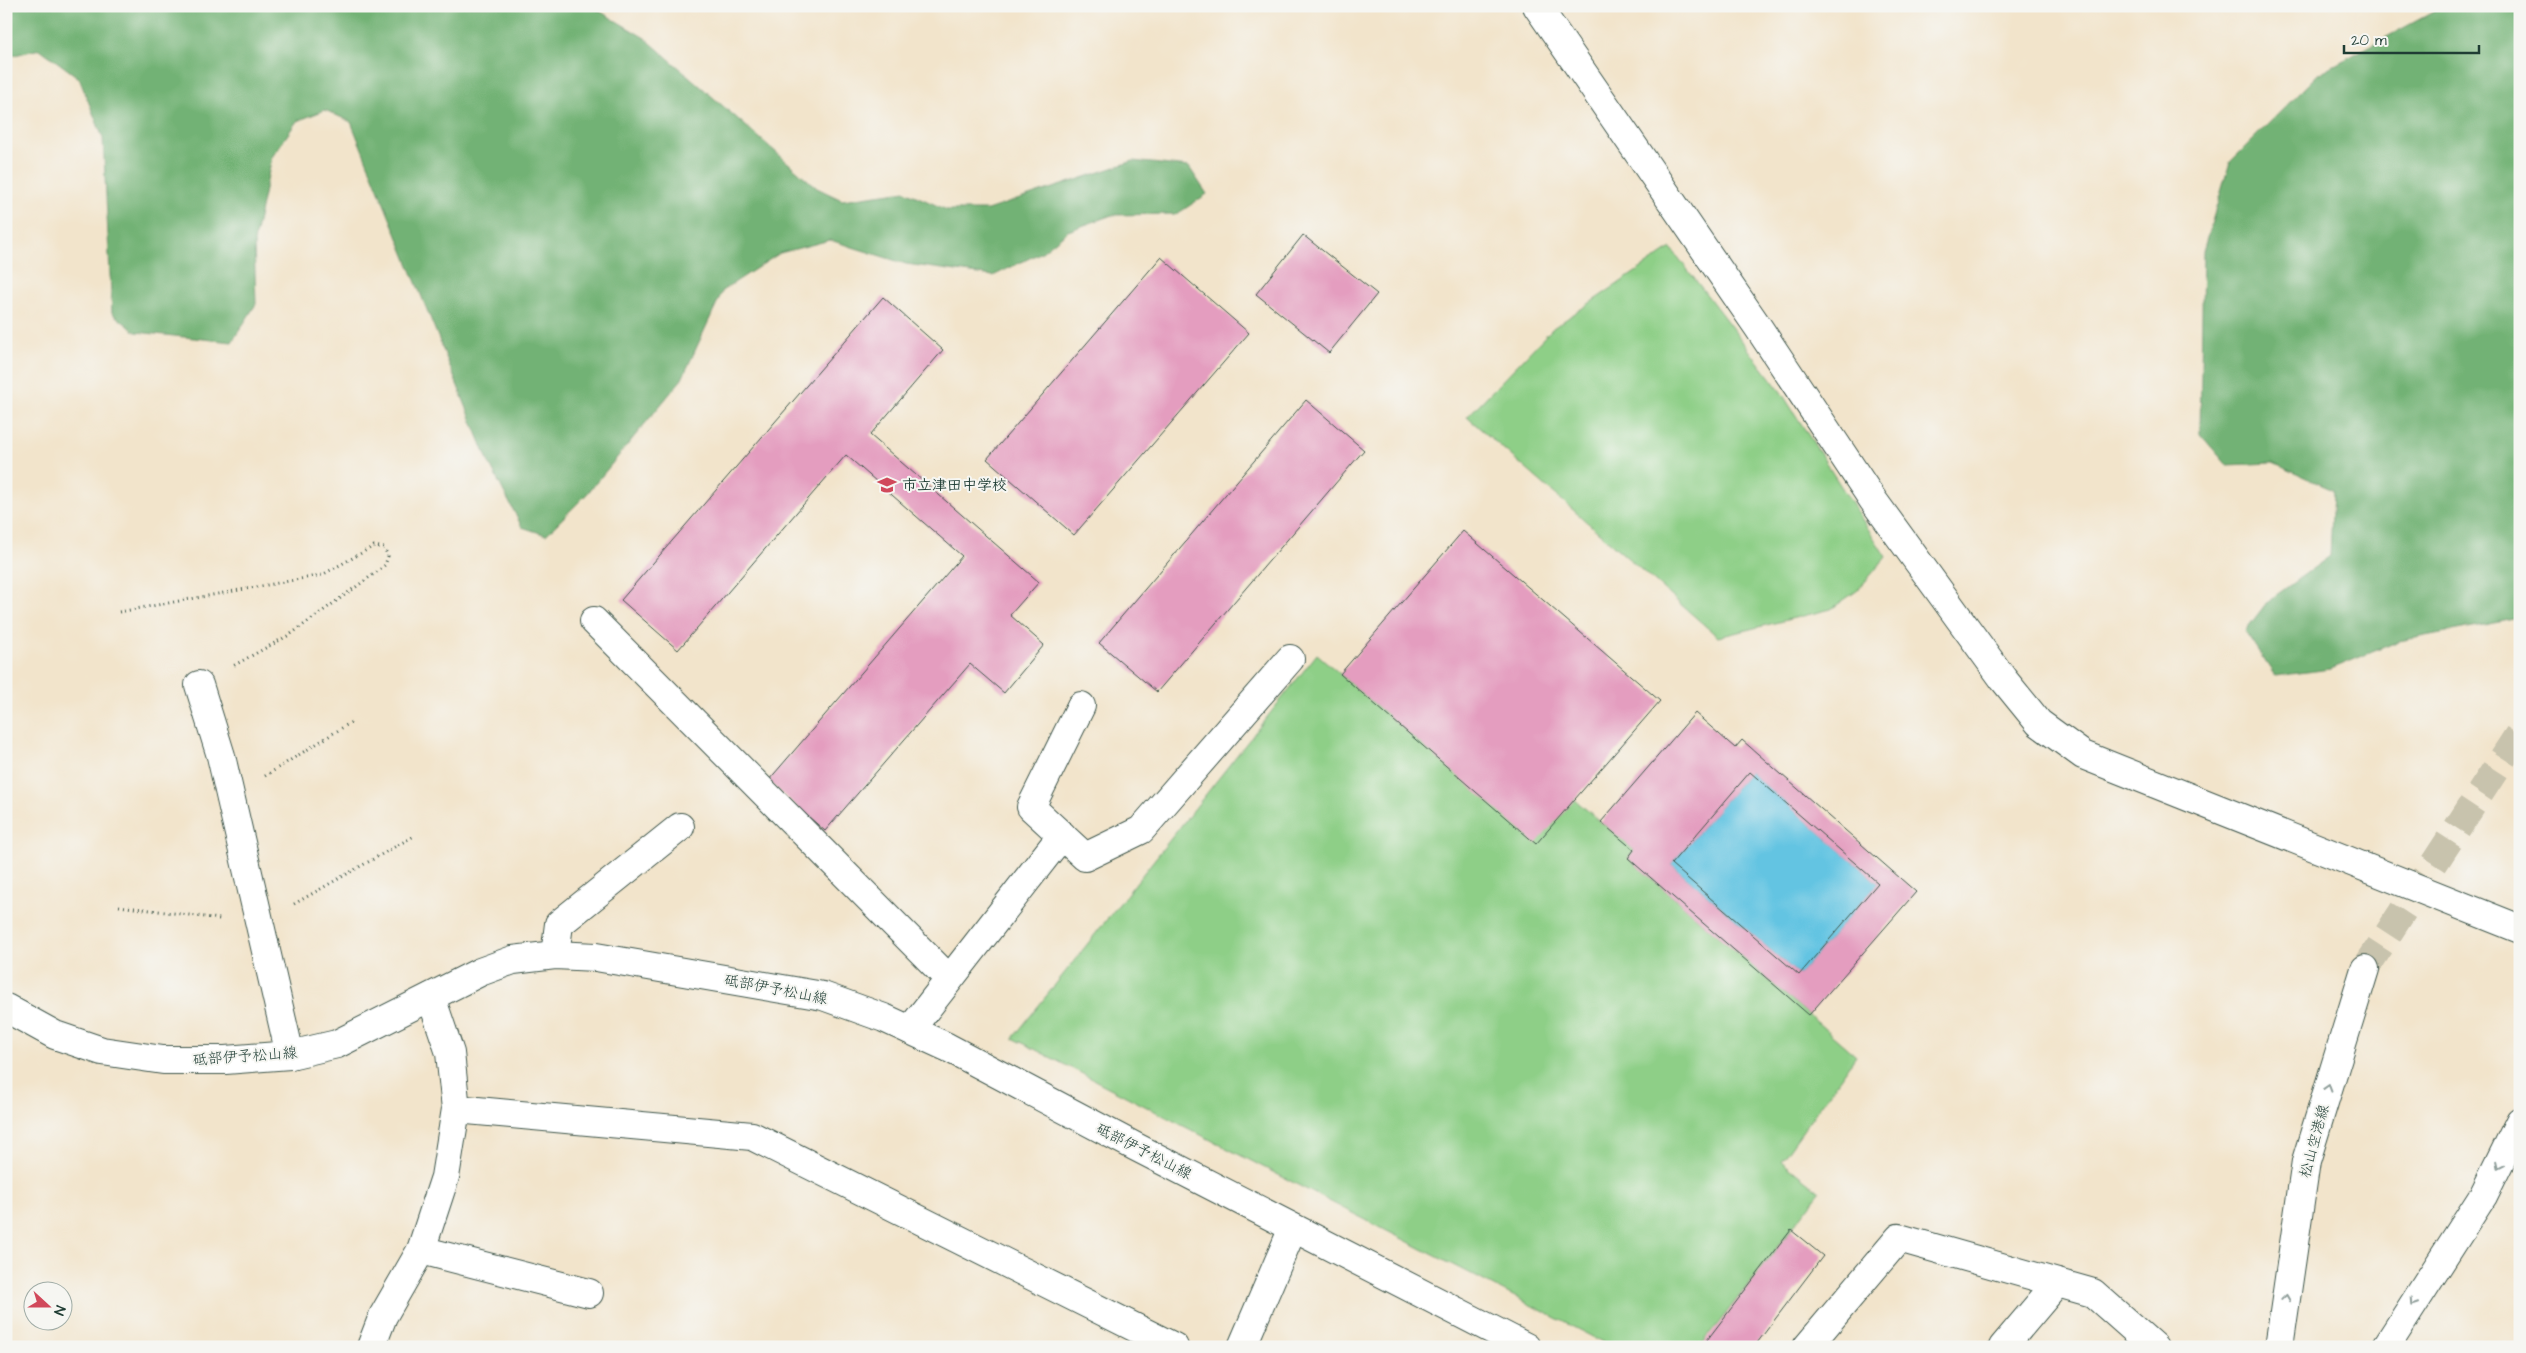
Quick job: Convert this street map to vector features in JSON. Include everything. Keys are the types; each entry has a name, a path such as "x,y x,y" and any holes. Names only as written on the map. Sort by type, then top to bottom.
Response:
{"street":[{"path":"1537,6 1758,327 1873,500 2004,680 2039,723 2083,755 2520,930"},
{"path":"594,620 949,979"},
{"path":"1081,706 1031,807 1085,857 1140,830 1290,659"},
{"path":"198,685 221,756 290,1055"},
{"path":"555,954 559,924 680,827"},
{"path":"910,1030 1062,835"},
{"name":"砥部伊予松山線","path":"6,1008 55,1035 102,1051 163,1060 225,1060 290,1055 337,1044 480,972 513,960 555,954 596,956 652,968 823,996 884,1018 946,1047 1509,1343"},
{"name":"松山空港線","path":"2279,1347 2306,1161 2365,969"},
{"path":"371,1347 383,1316 421,1250 445,1177 456,1109 450,1053 431,996"},
{"path":"456,1109 624,1126 752,1136 1174,1347"},
{"path":"2386,1347 2483,1196 2520,1121"},
{"path":"1242,1347 1293,1228"},
{"path":"1807,1347 1899,1238 2093,1293 2154,1347"},
{"path":"421,1250 589,1292"},
{"path":"2002,1347 2057,1283"}],"path":[{"path":"119,612 322,575 374,546 384,548 388,556 385,565 378,571 291,634 198,685"},
{"path":"231,797 353,721"}],"green space":[{"path":"6,6 591,6 645,38 817,188 842,200 905,191 947,210 987,210 1133,161 1189,167 1207,194 1177,214 1112,215 1068,231 1042,252 993,276 906,264 830,240 780,253 723,290 682,379 586,495 546,535 522,527 489,463 351,122 325,110 297,121 272,157 254,241 256,304 232,342 136,332 112,313 103,138 79,78 40,49 6,57"},
{"path":"2444,6 2520,6 2520,618 2399,641 2331,669 2275,676 2245,631 2268,601 2330,556 2333,490 2273,463 2227,465 2200,434 2203,251 2230,162 2318,74"},
{"path":"1671,248 1781,392 1886,557 1858,590 1831,609 1718,637 1467,417 1553,328"},
{"path":"1317,654 1536,843 1574,799 1634,850 1628,858 1856,1056 1781,1161 1820,1192 1700,1347 1612,1347 1013,1038"}],"water":[{"path":"1750,772 1878,883 1799,975 1671,864"}],"building":[{"path":"1303,235 1377,294 1329,353 1256,294"},
{"path":"1161,257 1249,333 1074,535 987,459"},
{"path":"883,297 943,350 870,435 1039,582 1010,615 1044,645 1004,693 970,664 825,831 768,781 962,556 846,455 678,650 621,600"},
{"path":"1306,400 1364,450 1157,692 1099,643"},
{"path":"1463,531 1660,701 1536,844 1340,674"},
{"path":"1695,713 1735,748 1742,740 1916,892 1809,1015 1628,858 1634,850 1601,822","holes":["1750,772 1878,883 1799,975 1671,864"]},
{"path":"1791,1230 1823,1256 1754,1347 1708,1347 1704,1344"}],"tunnel":[{"path":"2365,969 2520,732"}],"place":[{"name":"市立津田中学校","path":"887,485"}]}
